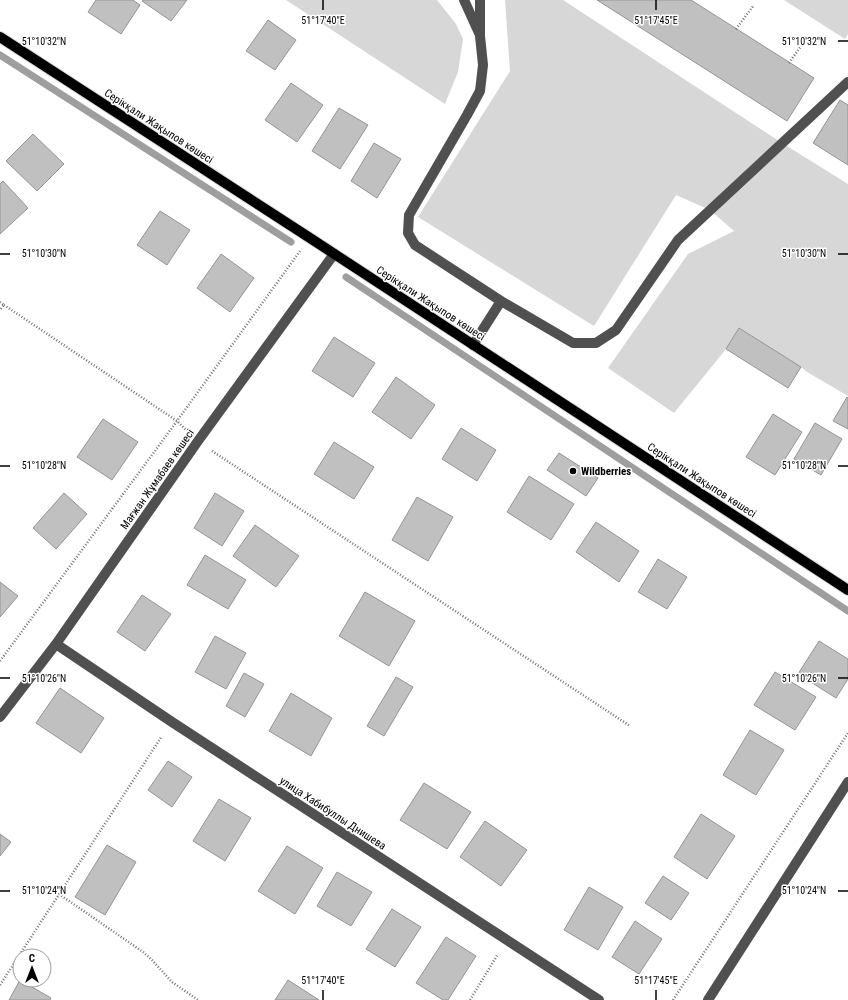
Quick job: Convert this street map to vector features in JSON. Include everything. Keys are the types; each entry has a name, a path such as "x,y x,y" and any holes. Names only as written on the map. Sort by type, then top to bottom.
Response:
{"main road":[{"name":"Серікқали Жақыпов көшесі","path":"0,37 848,590"}],"street":[{"path":"464,0 480,36"},
{"path":"480,0 480,36 483,65 480,91 409,215 408,234 415,245 501,301 573,343 596,343 616,330 678,240 848,82"},
{"name":"Мағжан Жұмабаев көшесі","path":"0,717 56,644 198,441 334,254"},
{"path":"473,345 501,301"},
{"name":"улица Хабибуллы Днишева","path":"56,644 172,722 599,1000"},
{"path":"708,1000 848,782"}],"path":[{"path":"736,29 754,5"},
{"path":"789,63 806,39"},
{"path":"0,661 310,238"},
{"path":"0,302 177,421 198,441 630,726"},
{"path":"0,310 4,305"},
{"path":"0,985 172,722"},
{"path":"673,1000 848,733"},
{"path":"59,894 143,952 172,982 198,1000"},
{"path":"470,1000 507,940"}],"shaded area":[{"path":"286,0 437,0 456,24 463,39 458,72 445,104"},
{"path":"505,0 563,0 782,143 848,184 848,396 807,372 739,328 726,349 674,413 608,368 688,254 734,231 710,210 676,195 594,326 418,217 510,71"},
{"path":"784,0 848,0 848,34 845,39"}],"building":[{"path":"96,0 133,0 140,5 121,34 88,12"},
{"path":"187,0 171,21 142,1"},
{"path":"597,0 691,0 814,78 787,121"},
{"path":"268,20 296,40 275,70 246,51"},
{"path":"291,83 323,105 297,142 265,120"},
{"path":"840,100 848,105 848,165 813,143"},
{"path":"339,108 368,125 340,169 312,151"},
{"path":"33,134 64,164 37,191 6,161"},
{"path":"374,143 401,159 377,198 351,181"},
{"path":"3,181 28,208 0,234 0,184"},
{"path":"160,211 190,230 167,265 137,245"},
{"path":"221,254 254,278 230,312 197,288"},
{"path":"739,328 801,367 788,388 726,349"},
{"path":"334,337 375,363 353,397 312,371"},
{"path":"396,377 435,405 411,439 372,412"},
{"path":"847,397 848,398 848,429 833,421"},
{"path":"773,414 802,432 775,475 746,457"},
{"path":"103,419 138,442 112,480 77,457"},
{"path":"815,423 842,439 821,475 794,459"},
{"path":"461,428 496,450 477,481 442,459"},
{"path":"334,442 374,467 354,499 314,474"},
{"path":"559,453 598,478 586,496 547,470"},
{"path":"529,476 574,504 551,540 507,512"},
{"path":"64,493 87,514 56,549 33,528"},
{"path":"215,493 244,511 222,546 194,528"},
{"path":"417,497 453,517 428,561 392,540"},
{"path":"596,522 639,551 619,582 576,552"},
{"path":"255,525 299,556 276,587 233,556"},
{"path":"205,555 246,580 228,609 187,585"},
{"path":"658,559 687,577 667,609 638,592"},
{"path":"0,582 18,596 0,617"},
{"path":"365,592 415,621 389,666 339,636"},
{"path":"142,595 171,614 145,651 117,632"},
{"path":"215,636 246,653 226,689 195,672"},
{"path":"819,641 848,659 848,679 836,698 798,674"},
{"path":"775,672 816,697 795,730 754,705"},
{"path":"244,673 264,684 245,717 226,706"},
{"path":"396,677 413,687 384,736 367,726"},
{"path":"60,688 104,718 81,753 36,723"},
{"path":"291,693 332,718 311,756 269,731"},
{"path":"750,730 784,750 756,795 723,775"},
{"path":"168,761 192,777 172,807 148,790"},
{"path":"424,783 471,812 447,849 400,820"},
{"path":"219,799 251,818 225,861 193,841"},
{"path":"701,814 735,836 707,879 674,857"},
{"path":"485,821 527,850 501,886 460,857"},
{"path":"0,834 11,842 0,856"},
{"path":"107,845 136,862 105,915 75,897"},
{"path":"287,846 323,868 295,914 258,891"},
{"path":"337,872 372,892 351,926 317,906"},
{"path":"663,876 689,893 671,920 645,903"},
{"path":"589,887 623,907 598,950 564,930"},
{"path":"392,909 421,927 395,967 366,949"},
{"path":"635,921 662,939 639,974 612,957"},
{"path":"446,937 476,956 448,1000 443,1000 416,983"},
{"path":"288,980 319,1000 275,1000"},
{"path":"16,988 34,988 51,998 50,1000 9,1000"}],"waterway":[{"path":"0,55 291,242"},
{"path":"346,277 848,611"}],"place":[{"name":"Wildberries","path":"573,471"}]}
